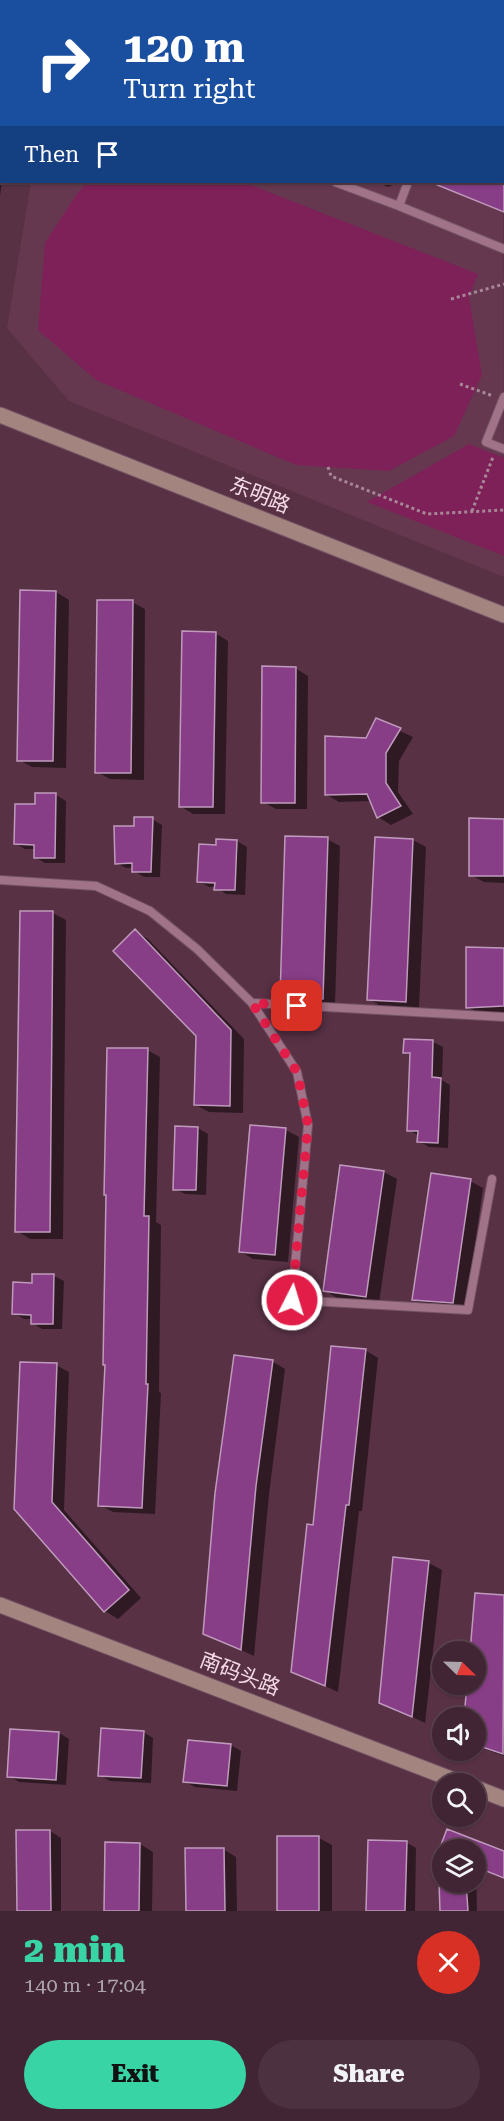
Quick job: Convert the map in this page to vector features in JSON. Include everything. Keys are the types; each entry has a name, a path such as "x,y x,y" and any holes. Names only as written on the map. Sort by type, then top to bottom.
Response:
{"main road":[{"name":"东明路","path":"0,415 504,615"},
{"name":"南码头路","path":"0,1605 435,1773"},
{"path":"486,1792 504,1799"}],"lane":[{"path":"338,183 504,249"},
{"path":"399,206 408,183"},
{"path":"501,448 486,442 504,398"},
{"path":"0,880 96,886 150,911 197,949 252,1003 297,1072 308,1125 292,1300 468,1310 492,1179"},
{"path":"252,1003 504,1017"}],"path":[{"path":"451,299 504,284"},
{"path":"460,384 504,398"},
{"path":"472,511 501,448"},
{"path":"328,467 331,476 427,514 504,510"}],"shaded area":[{"path":"31,183 503,183 504,577 69,401 7,328"},
{"path":"86,183 246,183 478,274 469,297 482,375 454,436 389,471 296,465 96,380 38,330 45,243"},
{"path":"469,444 504,458 504,556 367,502"}],"building":[{"path":"432,183 504,183 504,212"},
{"path":"20,590 56,591 53,761 17,761"},
{"path":"97,600 133,600 131,773 95,773"},
{"path":"182,631 216,632 213,807 179,807"},
{"path":"262,666 296,667 295,803 261,803"},
{"path":"376,718 401,728 386,753 386,783 401,806 377,818 367,794 325,795 325,736 366,738"},
{"path":"35,793 56,793 55,858 34,858 34,845 14,844 15,804 35,804"},
{"path":"134,817 153,817 151,872 132,872 132,863 115,864 114,826 134,826"},
{"path":"469,818 504,819 504,876 469,876"},
{"path":"285,836 328,837 323,999 280,997"},
{"path":"375,837 413,839 406,1002 367,1000"},
{"path":"216,839 237,840 235,890 214,890 215,883 197,882 199,844 216,845"},
{"path":"20,911 53,911 50,1232 15,1232"},
{"path":"135,929 231,1030 230,1106 194,1105 196,1036 113,951"},
{"path":"466,947 504,948 504,1006 466,1008"},
{"path":"404,1039 433,1040 432,1077 441,1078 438,1143 417,1142 418,1131 407,1131 410,1053 403,1053"},
{"path":"107,1048 148,1048 144,1216 149,1216 146,1384 148,1384 142,1508 98,1506 105,1365 103,1365 106,1195 104,1195"},
{"path":"250,1125 286,1128 275,1255 239,1252"},
{"path":"175,1126 198,1127 196,1190 173,1190"},
{"path":"340,1165 384,1171 366,1297 323,1291"},
{"path":"431,1173 471,1179 453,1303 412,1300"},
{"path":"32,1274 54,1274 53,1324 31,1324 31,1315 12,1314 13,1282 32,1283"},
{"path":"331,1346 366,1349 349,1505 346,1505 325,1686 291,1672 307,1524 313,1525"},
{"path":"234,1355 273,1360 256,1486 241,1650 203,1634 215,1493"},
{"path":"20,1362 57,1363 52,1502 129,1590 104,1612 14,1509"},
{"path":"393,1557 429,1561 412,1717 379,1703"},
{"path":"475,1593 504,1595 503,1754 486,1748 486,1707 465,1707 466,1695 486,1695 486,1641 471,1641"},
{"path":"101,1728 144,1731 141,1778 98,1776"},
{"path":"10,1729 59,1732 56,1780 7,1777"},
{"path":"188,1740 231,1744 227,1786 183,1782"},
{"path":"447,1829 473,1839 443,1839"},
{"path":"16,1830 50,1830 51,1911 17,1911"},
{"path":"277,1836 319,1836 319,1911 277,1911"},
{"path":"368,1840 407,1841 405,1911 366,1911"},
{"path":"105,1842 140,1843 139,1911 104,1911"},
{"path":"486,1844 504,1851 504,1878 486,1871"},
{"path":"185,1848 224,1848 225,1911 186,1911"},
{"path":"439,1893 467,1893 468,1911 440,1911"}],"route":[{"path":"292,1300 308,1125 297,1072 252,1003 297,1006"}]}
